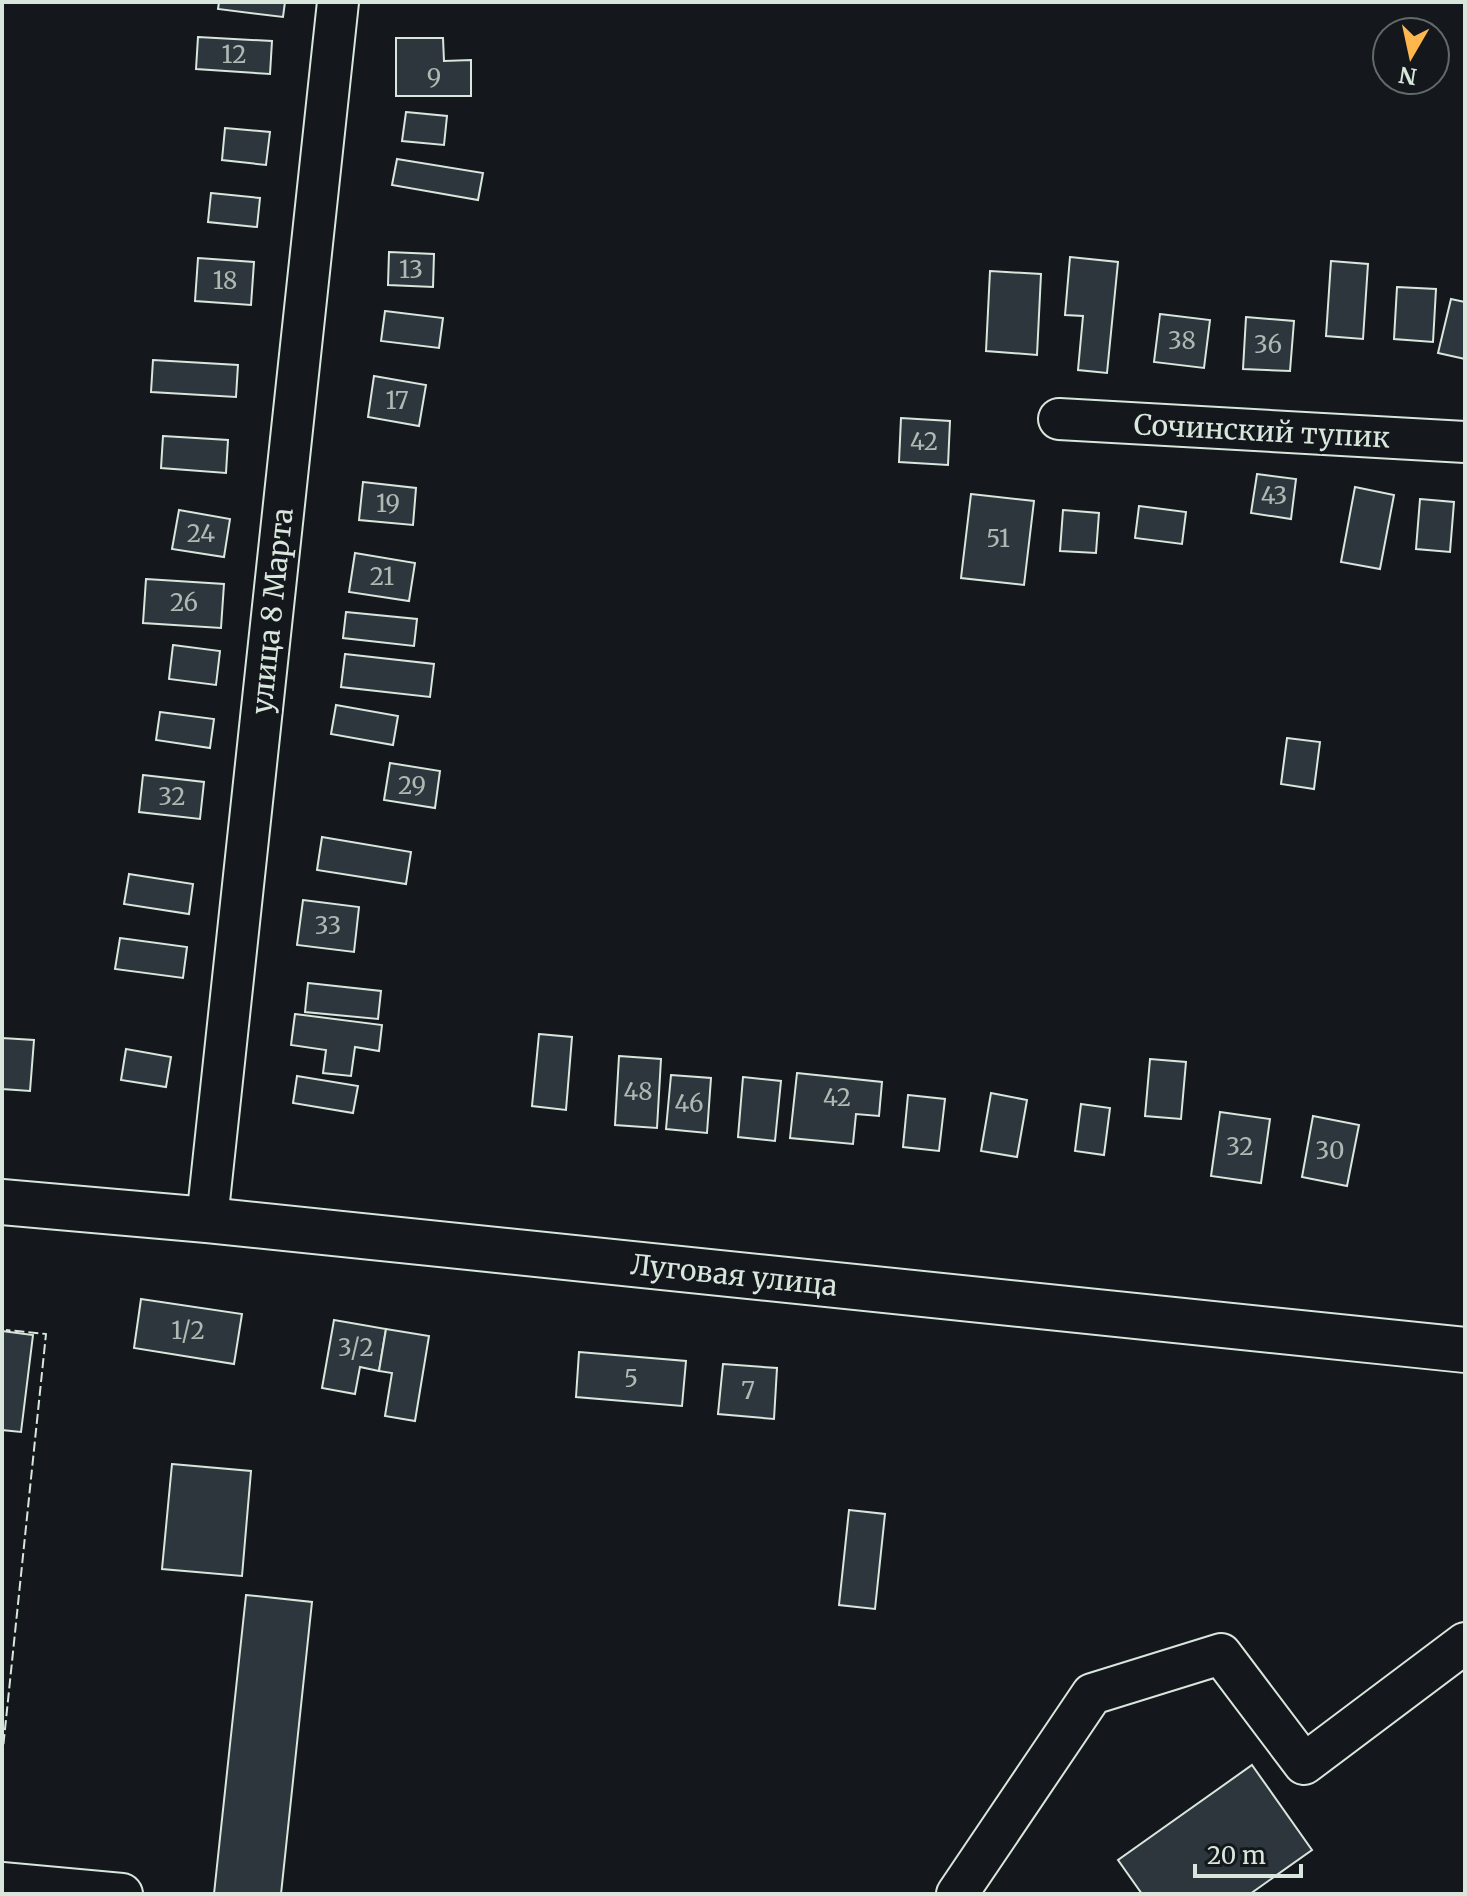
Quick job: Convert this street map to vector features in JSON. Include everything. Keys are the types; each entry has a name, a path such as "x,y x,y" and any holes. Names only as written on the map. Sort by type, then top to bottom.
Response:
{"main road":[{"name":"Луговая улица","path":"2,1202 207,1220 1465,1350"}],"street":[{"name":"улица 8 Марта","path":"207,1220 338,2"},
{"name":"Сочинский тупик","path":"1059,419 1465,442"},
{"path":"957,1894 1092,1694 1221,1654 1304,1764 1465,1643"},
{"path":"2,1883 122,1894"}],"building":[{"path":"219,2 285,2 283,17 218,9"},
{"path":"198,37 272,41 270,74 196,69"},
{"path":"396,38 443,38 444,61 471,60 471,96 396,96"},
{"path":"406,112 447,116 444,145 402,141"},
{"path":"225,128 270,132 266,165 222,160"},
{"path":"397,159 483,173 478,200 392,185"},
{"path":"211,193 260,198 257,227 208,222"},
{"path":"389,252 434,254 433,287 388,285"},
{"path":"1070,257 1118,262 1107,373 1078,370 1083,316 1065,315"},
{"path":"198,258 254,262 251,305 195,301"},
{"path":"1331,261 1368,264 1363,339 1326,336"},
{"path":"990,271 1041,274 1037,355 986,351"},
{"path":"1397,287 1436,289 1433,342 1394,339"},
{"path":"1451,299 1465,302 1465,359 1438,353"},
{"path":"385,311 443,318 439,348 381,341"},
{"path":"1160,314 1210,320 1204,368 1154,362"},
{"path":"1246,317 1294,321 1290,371 1243,369"},
{"path":"153,360 238,365 236,397 151,392"},
{"path":"374,376 426,385 419,426 368,417"},
{"path":"901,418 950,421 948,465 899,462"},
{"path":"163,436 228,440 226,473 161,468"},
{"path":"1257,474 1296,479 1291,519 1251,513"},
{"path":"363,482 416,488 413,525 359,520"},
{"path":"1355,487 1394,495 1380,569 1341,562"},
{"path":"971,494 1034,501 1024,585 961,578"},
{"path":"1420,499 1454,502 1450,552 1416,549"},
{"path":"1139,506 1186,512 1182,544 1135,538"},
{"path":"179,510 230,519 224,557 172,549"},
{"path":"1063,510 1099,513 1096,553 1060,551"},
{"path":"355,553 415,563 409,601 349,592"},
{"path":"146,579 224,584 221,628 143,623"},
{"path":"346,612 417,619 414,646 343,638"},
{"path":"173,645 220,651 216,685 169,679"},
{"path":"345,654 434,664 430,697 341,687"},
{"path":"336,705 398,716 393,745 331,734"},
{"path":"160,712 214,719 210,748 156,740"},
{"path":"1287,738 1320,742 1314,789 1281,784"},
{"path":"390,763 440,771 435,808 384,800"},
{"path":"143,775 204,782 200,819 139,812"},
{"path":"322,837 411,852 406,884 317,870"},
{"path":"129,874 193,884 189,914 124,904"},
{"path":"303,900 359,907 354,952 297,945"},
{"path":"120,938 187,947 183,978 115,969"},
{"path":"308,983 381,991 378,1019 305,1012"},
{"path":"295,1014 382,1025 379,1051 355,1047 351,1076 323,1073 326,1050 291,1045"},
{"path":"539,1034 572,1037 566,1110 532,1106"},
{"path":"2,1038 34,1040 30,1091 2,1089"},
{"path":"126,1049 171,1057 166,1087 121,1080"},
{"path":"619,1056 661,1059 657,1128 615,1125"},
{"path":"1150,1059 1186,1062 1181,1119 1145,1116"},
{"path":"797,1073 882,1082 879,1116 856,1114 853,1144 790,1138"},
{"path":"671,1075 711,1078 707,1133 666,1129"},
{"path":"297,1076 358,1086 353,1113 293,1103"},
{"path":"743,1077 781,1081 775,1141 738,1137"},
{"path":"991,1093 1027,1100 1017,1157 981,1151"},
{"path":"908,1095 945,1099 939,1151 903,1147"},
{"path":"1081,1104 1110,1108 1104,1155 1075,1151"},
{"path":"1220,1112 1270,1119 1261,1183 1211,1176"},
{"path":"1313,1116 1359,1125 1347,1186 1302,1177"},
{"path":"141,1299 242,1314 234,1364 134,1348"},
{"path":"334,1320 386,1329 379,1371 360,1367 355,1394 322,1388"},
{"path":"386,1329 429,1336 415,1421 385,1416 392,1373 379,1371"},
{"path":"2,1331 33,1335 21,1432 2,1430"},
{"path":"579,1352 686,1361 682,1406 576,1397"},
{"path":"723,1364 777,1368 774,1419 718,1414"},
{"path":"172,1464 251,1471 242,1576 162,1569"},
{"path":"849,1510 885,1514 875,1609 839,1605"},
{"path":"246,1595 312,1602 281,1894 214,1894"},
{"path":"1252,1765 1312,1850 1250,1894 1142,1894 1118,1860"}],"fence":[{"path":"2,1758 46,1334 6,1330"}]}
